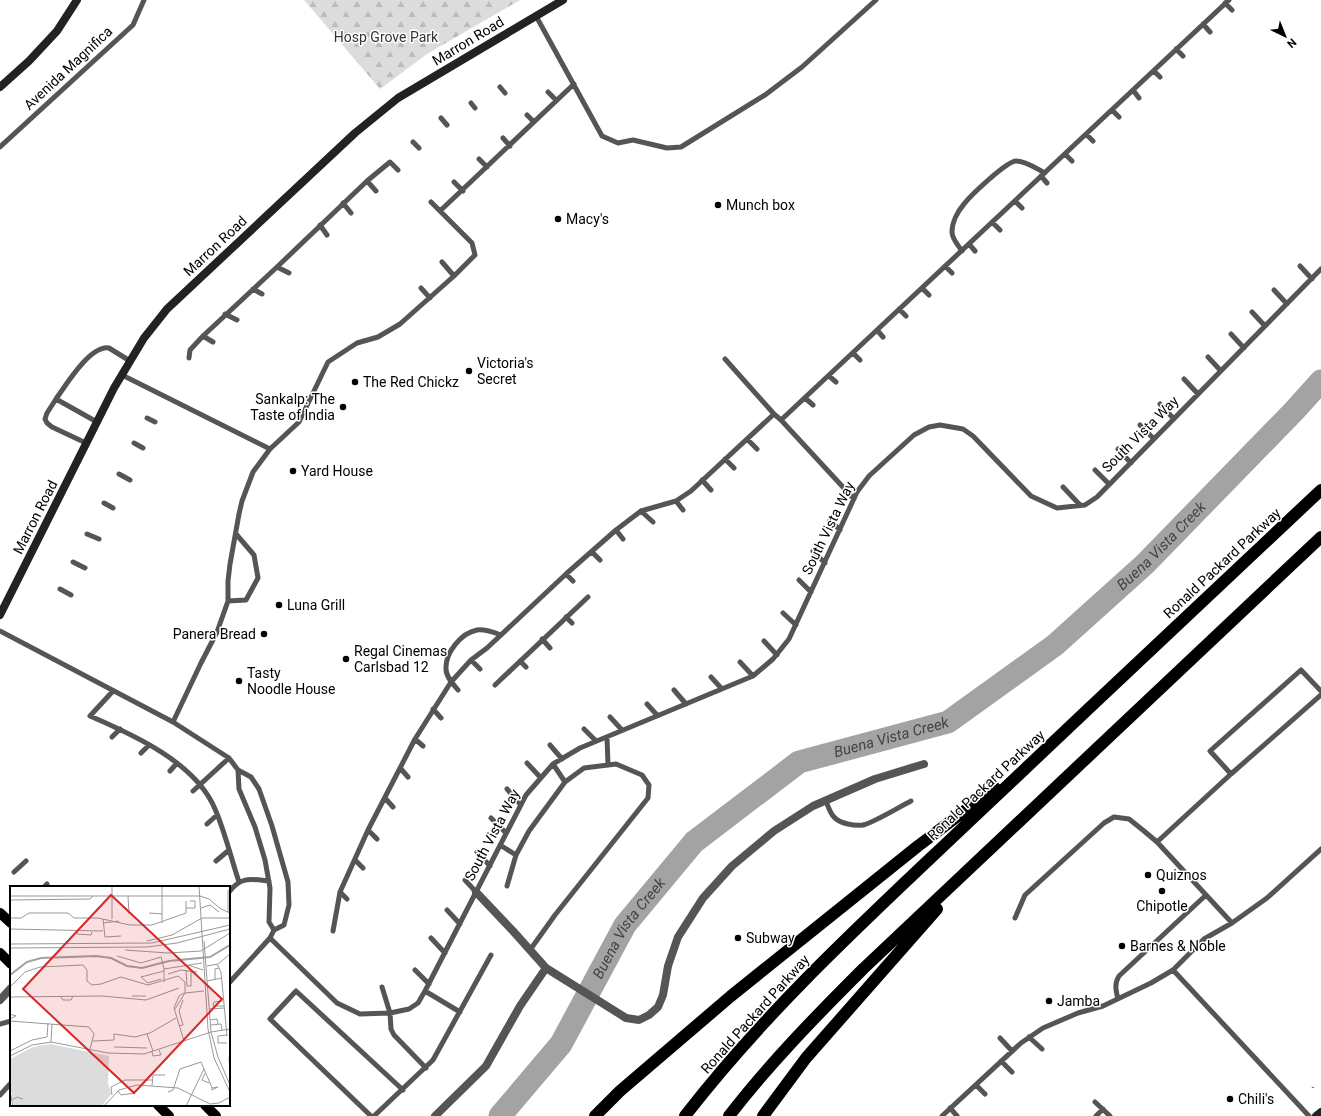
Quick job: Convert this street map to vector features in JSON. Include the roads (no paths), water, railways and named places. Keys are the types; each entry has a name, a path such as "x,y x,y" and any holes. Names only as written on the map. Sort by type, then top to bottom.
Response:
{"highway":[{"name":"Ronald Packard Parkway","path":"685,1116 706,1089 780,1004 904,884 1321,490"},
{"path":"729,1116 776,1060 816,1016 863,969 1321,537"},
{"path":"595,1116 632,1080 731,996 918,846 1042,753"},
{"path":"762,1116 806,1058 988,852"}],"main road":[{"path":"0,87 29,61 57,31 77,0"},
{"name":"Marron Road","path":"0,615 122,375 144,338 167,309 355,133 398,98 563,0"},
{"path":"0,913 10,922"},
{"path":"0,953 10,963"},
{"path":"159,1106 170,1116"},
{"path":"205,1106 216,1116"},
{"path":"1316,1116 1321,1112"}],"street":[{"name":"South Vista Way","path":"476,892 546,968 626,1018 639,1020 649,1015 658,1007 663,995 668,966 678,937 703,898 732,866 774,831 813,806 875,779 924,764"},
{"path":"435,1116 486,1066 520,1006 546,968"},
{"path":"0,1000 10,989"}],"lane":[{"name":"Avenida Magnifica","path":"0,147 133,25 144,0"},
{"path":"536,16 602,136 618,143 633,140 667,148 681,147 765,95 802,68 876,0"},
{"path":"781,420 1227,2 1232,10"},
{"path":"1203,24 1210,32"},
{"path":"1176,49 1183,56"},
{"path":"1154,71 1160,77"},
{"path":"440,211 463,191 574,84"},
{"path":"500,88 505,93"},
{"path":"1133,90 1140,98"},
{"path":"548,92 556,100"},
{"path":"471,103 475,108"},
{"path":"1112,110 1119,117"},
{"path":"527,115 534,122"},
{"path":"441,118 447,125"},
{"path":"1086,134 1093,141"},
{"path":"503,138 510,146"},
{"path":"412,142 419,148"},
{"path":"1065,154 1072,161"},
{"path":"479,159 487,167"},
{"path":"189,358 190,350 202,336 277,267 366,181 390,162 398,170"},
{"path":"962,251 953,239 952,231 955,218 964,204 1002,168 1011,162 1023,162 1043,175 1047,183"},
{"path":"366,181 376,191"},
{"path":"454,182 463,191"},
{"path":"1015,201 1022,208"},
{"path":"173,722 217,632 228,601 230,564 242,501 253,472 270,449 299,422 328,362 357,343 378,338 394,327 430,298 475,255 472,243 431,202"},
{"path":"343,203 351,213"},
{"path":"992,222 1000,230"},
{"path":"320,225 327,235"},
{"path":"969,244 975,251"},
{"path":"442,262 454,276"},
{"path":"945,266 952,273"},
{"path":"1300,266 1312,279"},
{"path":"277,267 289,273"},
{"name":"South Vista Way","path":"476,892 526,795 553,764 580,748 753,676 777,655 789,639 796,625 858,492 869,476 914,435 929,427 940,425 963,429 973,436 1031,496 1057,508 1085,505 1097,497 1131,463 1321,269"},
{"path":"253,288 262,294"},
{"path":"421,288 430,298"},
{"path":"922,288 930,295"},
{"path":"1274,290 1287,304"},
{"path":"899,309 906,316"},
{"path":"1252,312 1265,326"},
{"path":"226,314 237,320"},
{"path":"877,330 883,337"},
{"path":"1231,334 1244,348"},
{"path":"202,336 213,342"},
{"path":"86,444 52,427 45,419 47,413 76,370 83,362 100,350 109,348 130,361"},
{"path":"853,353 860,360"},
{"path":"1208,357 1221,371"},
{"path":"724,359 854,500"},
{"path":"122,375 270,449"},
{"path":"829,376 836,382"},
{"path":"1184,379 1198,394"},
{"path":"805,398 813,405"},
{"path":"56,399 97,422"},
{"path":"1160,404 1174,419"},
{"path":"333,931 340,892 368,830 415,739 451,682 471,660 501,635 566,574 616,530 641,511 676,501 702,480 774,414"},
{"path":"147,418 155,422"},
{"path":"1140,425 1154,439"},
{"path":"747,439 757,449"},
{"path":"134,443 143,448"},
{"path":"1118,449 1131,463"},
{"path":"725,459 734,468"},
{"path":"1095,470 1109,484"},
{"path":"119,474 130,480"},
{"path":"702,480 711,490"},
{"path":"1063,487 1080,505"},
{"path":"676,501 683,510"},
{"path":"104,503 113,508"},
{"path":"641,511 653,522"},
{"path":"830,520 840,530"},
{"path":"616,530 623,539"},
{"path":"87,534 99,539"},
{"path":"228,601 246,600 258,578 254,556 236,534"},
{"path":"814,551 825,563"},
{"path":"592,552 600,560"},
{"path":"73,562 85,568"},
{"path":"566,574 573,581"},
{"path":"800,580 811,592"},
{"path":"60,589 71,595"},
{"path":"495,685 588,597"},
{"path":"783,613 796,625"},
{"path":"566,617 572,623"},
{"path":"458,690 451,682 446,670 448,659 454,647 464,636 476,630 486,630 501,635"},
{"path":"0,631 173,722 229,758 238,770 251,777 259,789 272,826 288,882 290,905 284,925 274,930 270,938 230,982"},
{"path":"542,639 550,648"},
{"path":"764,641 777,655"},
{"path":"471,660 480,669"},
{"path":"520,661 526,667"},
{"path":"740,662 753,676"},
{"path":"1231,774 1210,751 1301,670 1321,691"},
{"path":"711,677 722,689"},
{"path":"674,690 686,704"},
{"path":"113,691 90,716 120,729 149,745 177,763 200,784 215,808 239,882"},
{"path":"1157,842 1231,774 1321,695"},
{"path":"647,704 658,715"},
{"path":"433,709 441,718"},
{"path":"610,717 622,730"},
{"path":"112,737 120,729"},
{"path":"584,729 596,741"},
{"path":"607,737 608,765"},
{"path":"415,739 423,746"},
{"path":"141,754 149,745"},
{"path":"550,745 562,759"},
{"path":"193,791 229,758"},
{"path":"170,771 177,763"},
{"path":"527,763 541,778"},
{"path":"553,764 565,782"},
{"path":"507,886 516,855 529,831 565,782 584,768 616,764 642,775 649,785 648,798 555,915 530,950"},
{"path":"400,769 408,777"},
{"path":"238,770 239,789 256,827 265,860 270,888 269,922 274,930"},
{"path":"507,789 521,804"},
{"path":"385,798 393,807"},
{"path":"826,801 834,818 842,823 856,825 863,825 871,822 911,801"},
{"path":"207,824 217,816"},
{"path":"1015,918 1025,895 1104,823 1114,817 1129,819 1157,842 1232,923"},
{"path":"491,818 506,833"},
{"path":"368,830 377,839"},
{"path":"500,845 516,855"},
{"path":"942,1116 1029,1037 1043,1028 1078,1012 1103,1006 1151,983 1173,970 1204,939 1232,923 1267,898 1321,849"},
{"path":"216,861 229,850"},
{"path":"477,852 490,866"},
{"path":"355,860 363,868"},
{"path":"14,872 26,861"},
{"path":"230,891 239,882 248,879 269,881"},
{"path":"270,938 336,1003 360,1014 390,1013 408,1009 418,1003 425,991 476,892 465,880"},
{"path":"340,892 347,899"},
{"path":"1118,999 1116,980 1206,895"},
{"path":"447,910 460,924"},
{"path":"431,938 445,953"},
{"path":"402,1090 296,991 270,1019 372,1116 402,1090 426,1068 433,1060 491,955"},
{"path":"415,970 429,984"},
{"path":"1173,970 1309,1116"},
{"path":"382,987 390,1013 391,1029 394,1035 426,1068"},
{"path":"425,991 460,1012"},
{"path":"0,1024 10,1021"},
{"path":"1029,1037 1042,1049"},
{"path":"1000,1038 1012,1051"},
{"path":"1002,1061 1012,1072"},
{"path":"0,1095 10,1084"},
{"path":"976,1085 985,1094"},
{"path":"1095,1102 1110,1116"},
{"path":"950,1108 957,1116"},
{"path":"1096,1116 1103,1110"}],"waterway":[{"name":"Buena Vista Creek","path":"500,1116 561,1044 625,925 694,842 799,762 948,722 1055,645 1145,564 1294,411 1321,381"}],"place":[{"name":"Munch box","path":"718,205"},
{"name":"Macy's","path":"558,219"},
{"name":"Victoria's Secret","path":"469,371"},
{"name":"The Red Chickz","path":"355,382"},
{"name":"Sankalp: The Taste of India","path":"343,407"},
{"name":"Yard House","path":"293,471"},
{"name":"Luna Grill","path":"279,605"},
{"name":"Panera Bread","path":"264,634"},
{"name":"Regal Cinemas Carlsbad 12","path":"346,659"},
{"name":"Tasty Noodle House","path":"239,681"},
{"name":"Quiznos","path":"1148,875"},
{"name":"Chipotle","path":"1162,891"},
{"name":"Subway","path":"738,938"},
{"name":"Barnes & Noble","path":"1122,946"},
{"name":"Jamba","path":"1049,1001"},
{"name":"Chili's","path":"1230,1099"}],"park label":[{"name":"Hosp Grove Park","path":"386,37"}]}
